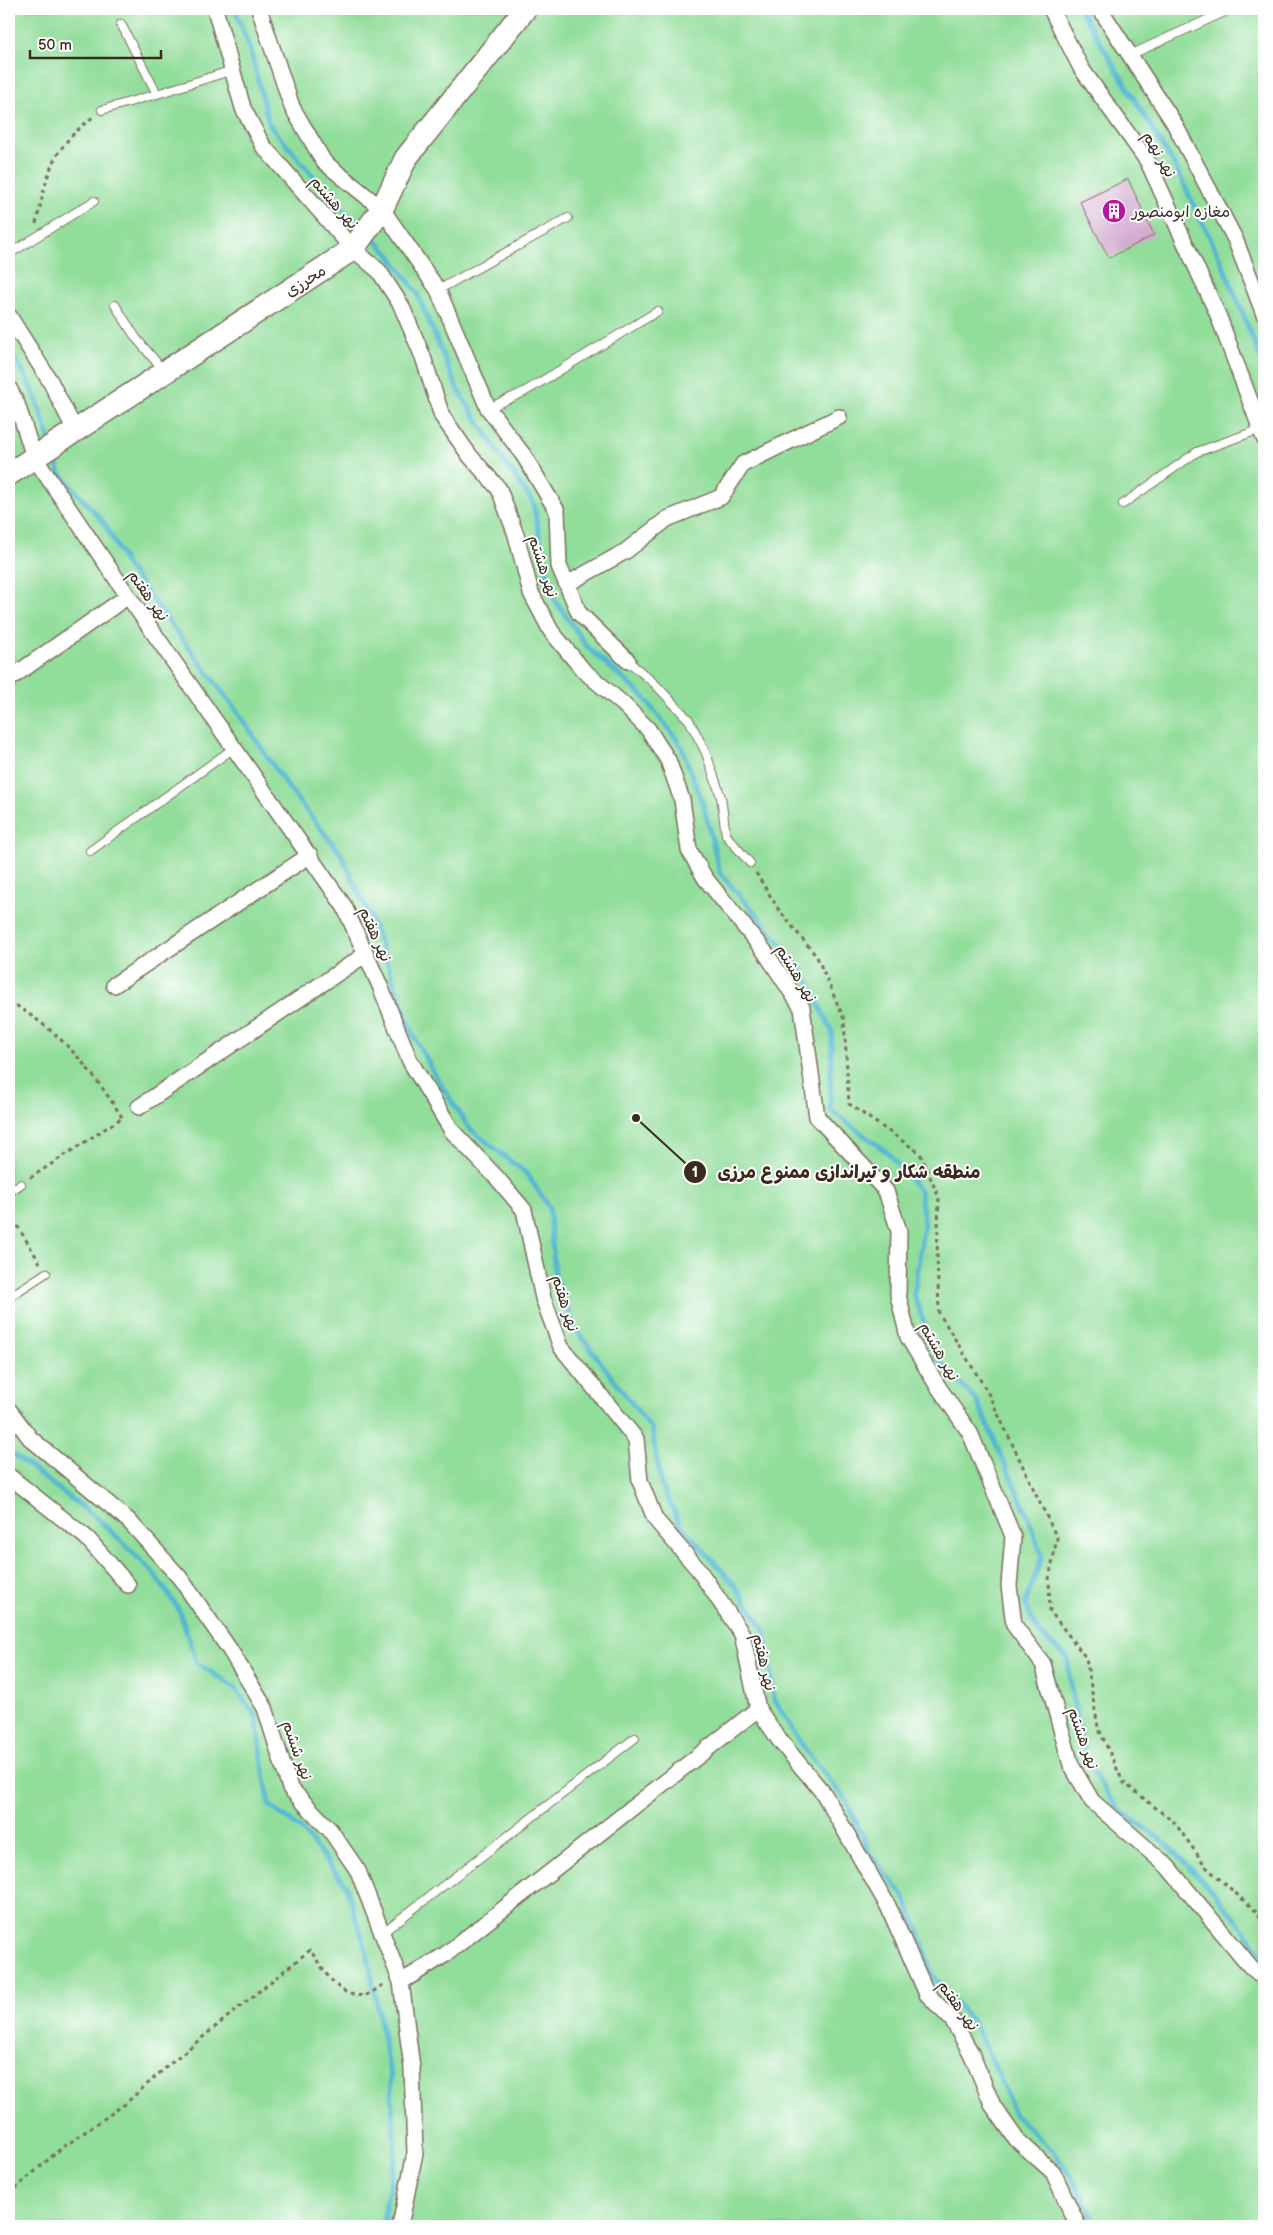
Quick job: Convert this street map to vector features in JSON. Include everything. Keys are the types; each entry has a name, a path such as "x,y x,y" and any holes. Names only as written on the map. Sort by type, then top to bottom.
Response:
{"street":[{"name":"نهر هشتم","path":"215,9 243,108 263,146 379,271 401,305 423,357 442,416 470,456 499,489 516,535 530,593 551,631 583,670 624,704 648,729 668,760 682,800 688,850 705,878 765,952 802,1008 817,1117 886,1191 899,1231 898,1295 908,1337 937,1385 970,1433 1013,1536 1009,1586 1014,1625 1043,1664 1071,1765 1092,1802 1167,1866 1251,1967 1264,1978"},
{"path":"259,9 292,108 324,162 378,215 438,290 488,408 524,456 556,511 559,566 579,612 628,661"},
{"name":"محرزی","path":"9,474 356,245 378,215 406,158 525,9"},
{"name":"نهر نهم","path":"1051,9 1081,68 1148,162 1218,315 1263,434"},
{"path":"1100,9 1174,123 1235,239 1264,314"},
{"path":"9,316 50,381 68,435"},
{"name":"نهر هفتم","path":"9,388 38,455 128,596 344,906 410,1061 446,1123 524,1210 543,1298 561,1347 636,1439 640,1481 655,1519 698,1569 742,1634 758,1709 780,1741 824,1794 888,1906 927,1994 953,2022 971,2053 993,2106 1017,2140 1053,2172 1078,2226"},
{"path":"567,584 626,550 668,519 721,497 743,464 839,417"},
{"path":"9,679 128,596"},
{"path":"114,985 310,855"},
{"path":"139,1107 366,954"},
{"name":"نهر ششم","path":"9,1410 30,1438 129,1521 180,1578 230,1650 266,1708 290,1788 330,1830 358,1871 382,1933 412,2068 415,2153 400,2226"},
{"path":"9,1476 87,1538 128,1585"},
{"path":"394,1982 446,1954 758,1709"}],"lane":[{"path":"1130,55 1231,9"},
{"path":"121,24 157,94"},
{"path":"102,110 233,70"},
{"path":"9,254 32,242 94,201"},
{"path":"438,290 568,218"},
{"path":"116,305 136,338 165,372"},
{"path":"488,408 524,392 658,311"},
{"path":"1123,504 1197,452 1263,434"},
{"path":"628,661 655,684 689,720 706,753 721,798 726,835 750,864"},
{"path":"90,852 235,748"},
{"path":"9,1192 21,1184"},
{"path":"9,1297 46,1273"},
{"path":"382,1933 635,1738"}],"path":[{"path":"32,242 48,172 65,141 102,110"},
{"path":"750,864 780,910 817,956 844,1019 849,1104 920,1153 939,1198 937,1256 939,1313 987,1391 1057,1538 1050,1579 1050,1611 1086,1658 1098,1727 1123,1782 1175,1823 1207,1868 1257,1912 1264,1927"},
{"path":"9,1001 63,1040 94,1074 122,1118"},
{"path":"21,1184 139,1107"},
{"path":"9,1212 46,1273"},
{"path":"9,2194 58,2151 125,2104 172,2062 310,1950 330,1979 344,1992 365,1995 394,1982"}],"green space":[{"path":"9,9 1264,9 1264,2226 9,2226"}],"building":[{"name":"مغازه ابومنصور","path":"1128,179 1154,235 1109,258 1080,202"}],"waterway":[{"path":"235,9 251,52 269,124 336,203 362,228"},
{"path":"1080,9 1176,168 1223,265 1264,366"},
{"path":"370,235 389,254 417,293 457,388 501,457 533,502 551,594 587,647 643,696 681,745 704,807 720,873 804,973 832,1032 830,1110 887,1152 920,1191 924,1224 914,1295 937,1358 977,1401 1028,1516 1042,1556 1025,1604 1039,1633 1067,1657 1073,1699 1087,1763 1119,1810 1164,1841 1213,1891 1264,1956"},
{"path":"9,351 23,371 50,441"},
{"path":"53,452 60,474 105,524 127,566 236,710 287,786 341,854 371,918 413,1035 436,1077 469,1128 527,1174 549,1207 555,1275 575,1328 652,1430 661,1484 680,1524 734,1584 765,1631 774,1699 804,1748 846,1800 871,1855 903,1895 918,1929 932,1975 972,2021 997,2071 1015,2115 1056,2154 1078,2188 1097,2226"},
{"path":"9,1451 99,1520 152,1571 179,1610 197,1663 234,1687 256,1716 269,1805 301,1829 346,1885 368,1957 391,2078 395,2155 382,2226"}],"place":[{"name":"مغازه ابومنصور","path":"1114,211"},
{"name":"منطقه شکار و تیراندازی ممنوع مرزی","path":"636,1118"}]}
